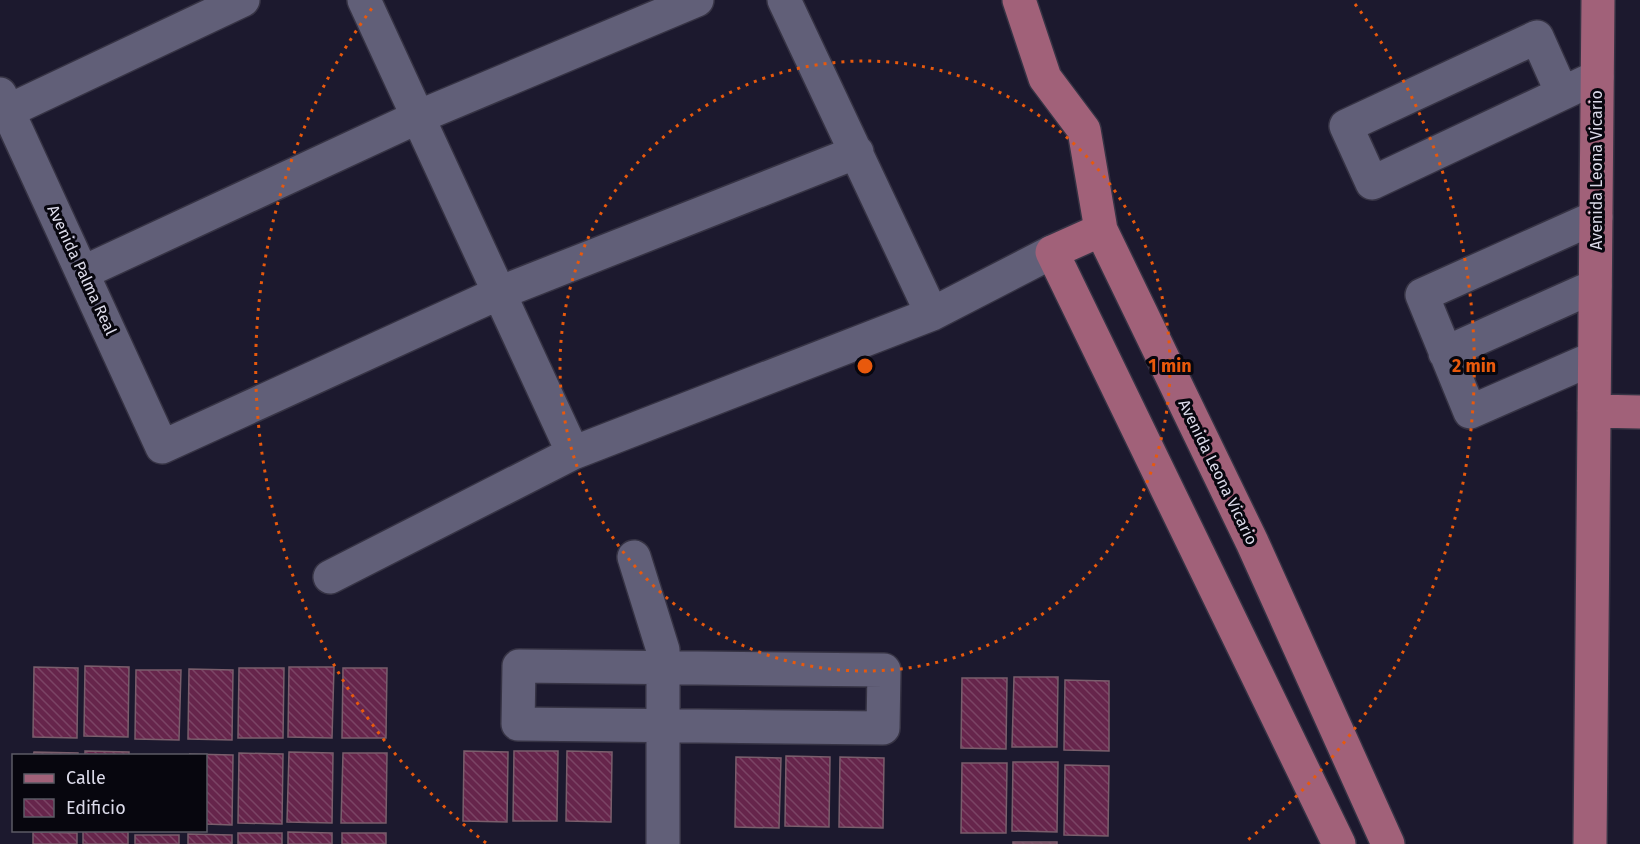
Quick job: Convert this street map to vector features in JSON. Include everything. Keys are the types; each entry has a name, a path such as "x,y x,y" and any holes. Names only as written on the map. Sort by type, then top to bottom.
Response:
{"main road":[{"name":"Avenida Leona Vicario","path":"1019,0 1045,78 1084,130 1101,230 1252,543 1388,844"},
{"name":"Avenida Leona Vicario","path":"1590,844 1598,0"},
{"path":"1101,230 1052,252 1339,844"},
{"path":"1594,411 1640,412"},
{"path":"1204,562 1252,543"}],"street":[{"path":"4,103 243,0"},
{"path":"364,0 573,453"},
{"path":"84,272 418,117 697,0"},
{"path":"784,0 932,314"},
{"path":"1562,93 1537,37 1346,126 1372,183 1597,77"},
{"name":"Avenida Palma Real","path":"4,103 84,272 162,447 499,293"},
{"path":"499,293 857,152"},
{"path":"1594,358 1470,412 1422,295 1596,217"},
{"path":"330,577 573,453 932,314 1052,252"},
{"path":"1445,353 1595,286"},
{"path":"634,557 663,650 663,844"},
{"path":"519,666 663,668 884,670 884,728 518,724 519,666"}],"building":[{"path":"85,666 129,667 128,737 84,736"},
{"path":"34,667 78,668 77,738 33,737"},
{"path":"289,667 334,667 332,738 288,737"},
{"path":"239,668 284,668 283,738 238,738"},
{"path":"343,668 387,668 386,738 342,738"},
{"path":"189,669 233,670 232,740 188,739"},
{"path":"136,670 181,670 179,740 135,739"},
{"path":"1014,677 1058,677 1057,747 1012,747"},
{"path":"962,678 1007,678 1006,749 961,748"},
{"path":"1065,680 1109,681 1109,751 1064,750"},
{"path":"85,751 129,752 129,754 85,754"},
{"path":"464,751 508,752 507,822 463,821"},
{"path":"514,751 558,751 557,821 513,821"},
{"path":"567,751 612,752 611,822 566,821"},
{"path":"34,752 78,753 78,754 34,754"},
{"path":"289,752 333,753 332,823 287,822"},
{"path":"239,753 283,754 282,824 238,823"},
{"path":"343,753 387,753 386,823 341,823"},
{"path":"207,754 233,755 232,825 207,824"},
{"path":"786,756 830,757 829,827 785,826"},
{"path":"736,757 781,758 779,828 735,827"},
{"path":"840,757 884,758 883,828 839,827"},
{"path":"1013,762 1058,762 1057,832 1012,831"},
{"path":"962,763 1007,763 1006,833 961,833"},
{"path":"1065,765 1109,766 1108,836 1064,835"},
{"path":"33,832 77,833 77,844 33,844"},
{"path":"83,832 128,832 128,844 83,844"},
{"path":"288,832 332,833 332,844 288,844"},
{"path":"238,833 282,833 282,844 238,844"},
{"path":"342,833 386,833 386,844 342,844"},
{"path":"188,834 232,835 232,844 188,844"},
{"path":"135,835 179,835 179,844 135,844"},
{"path":"1013,842 1057,842 1057,844 1013,844"}]}
